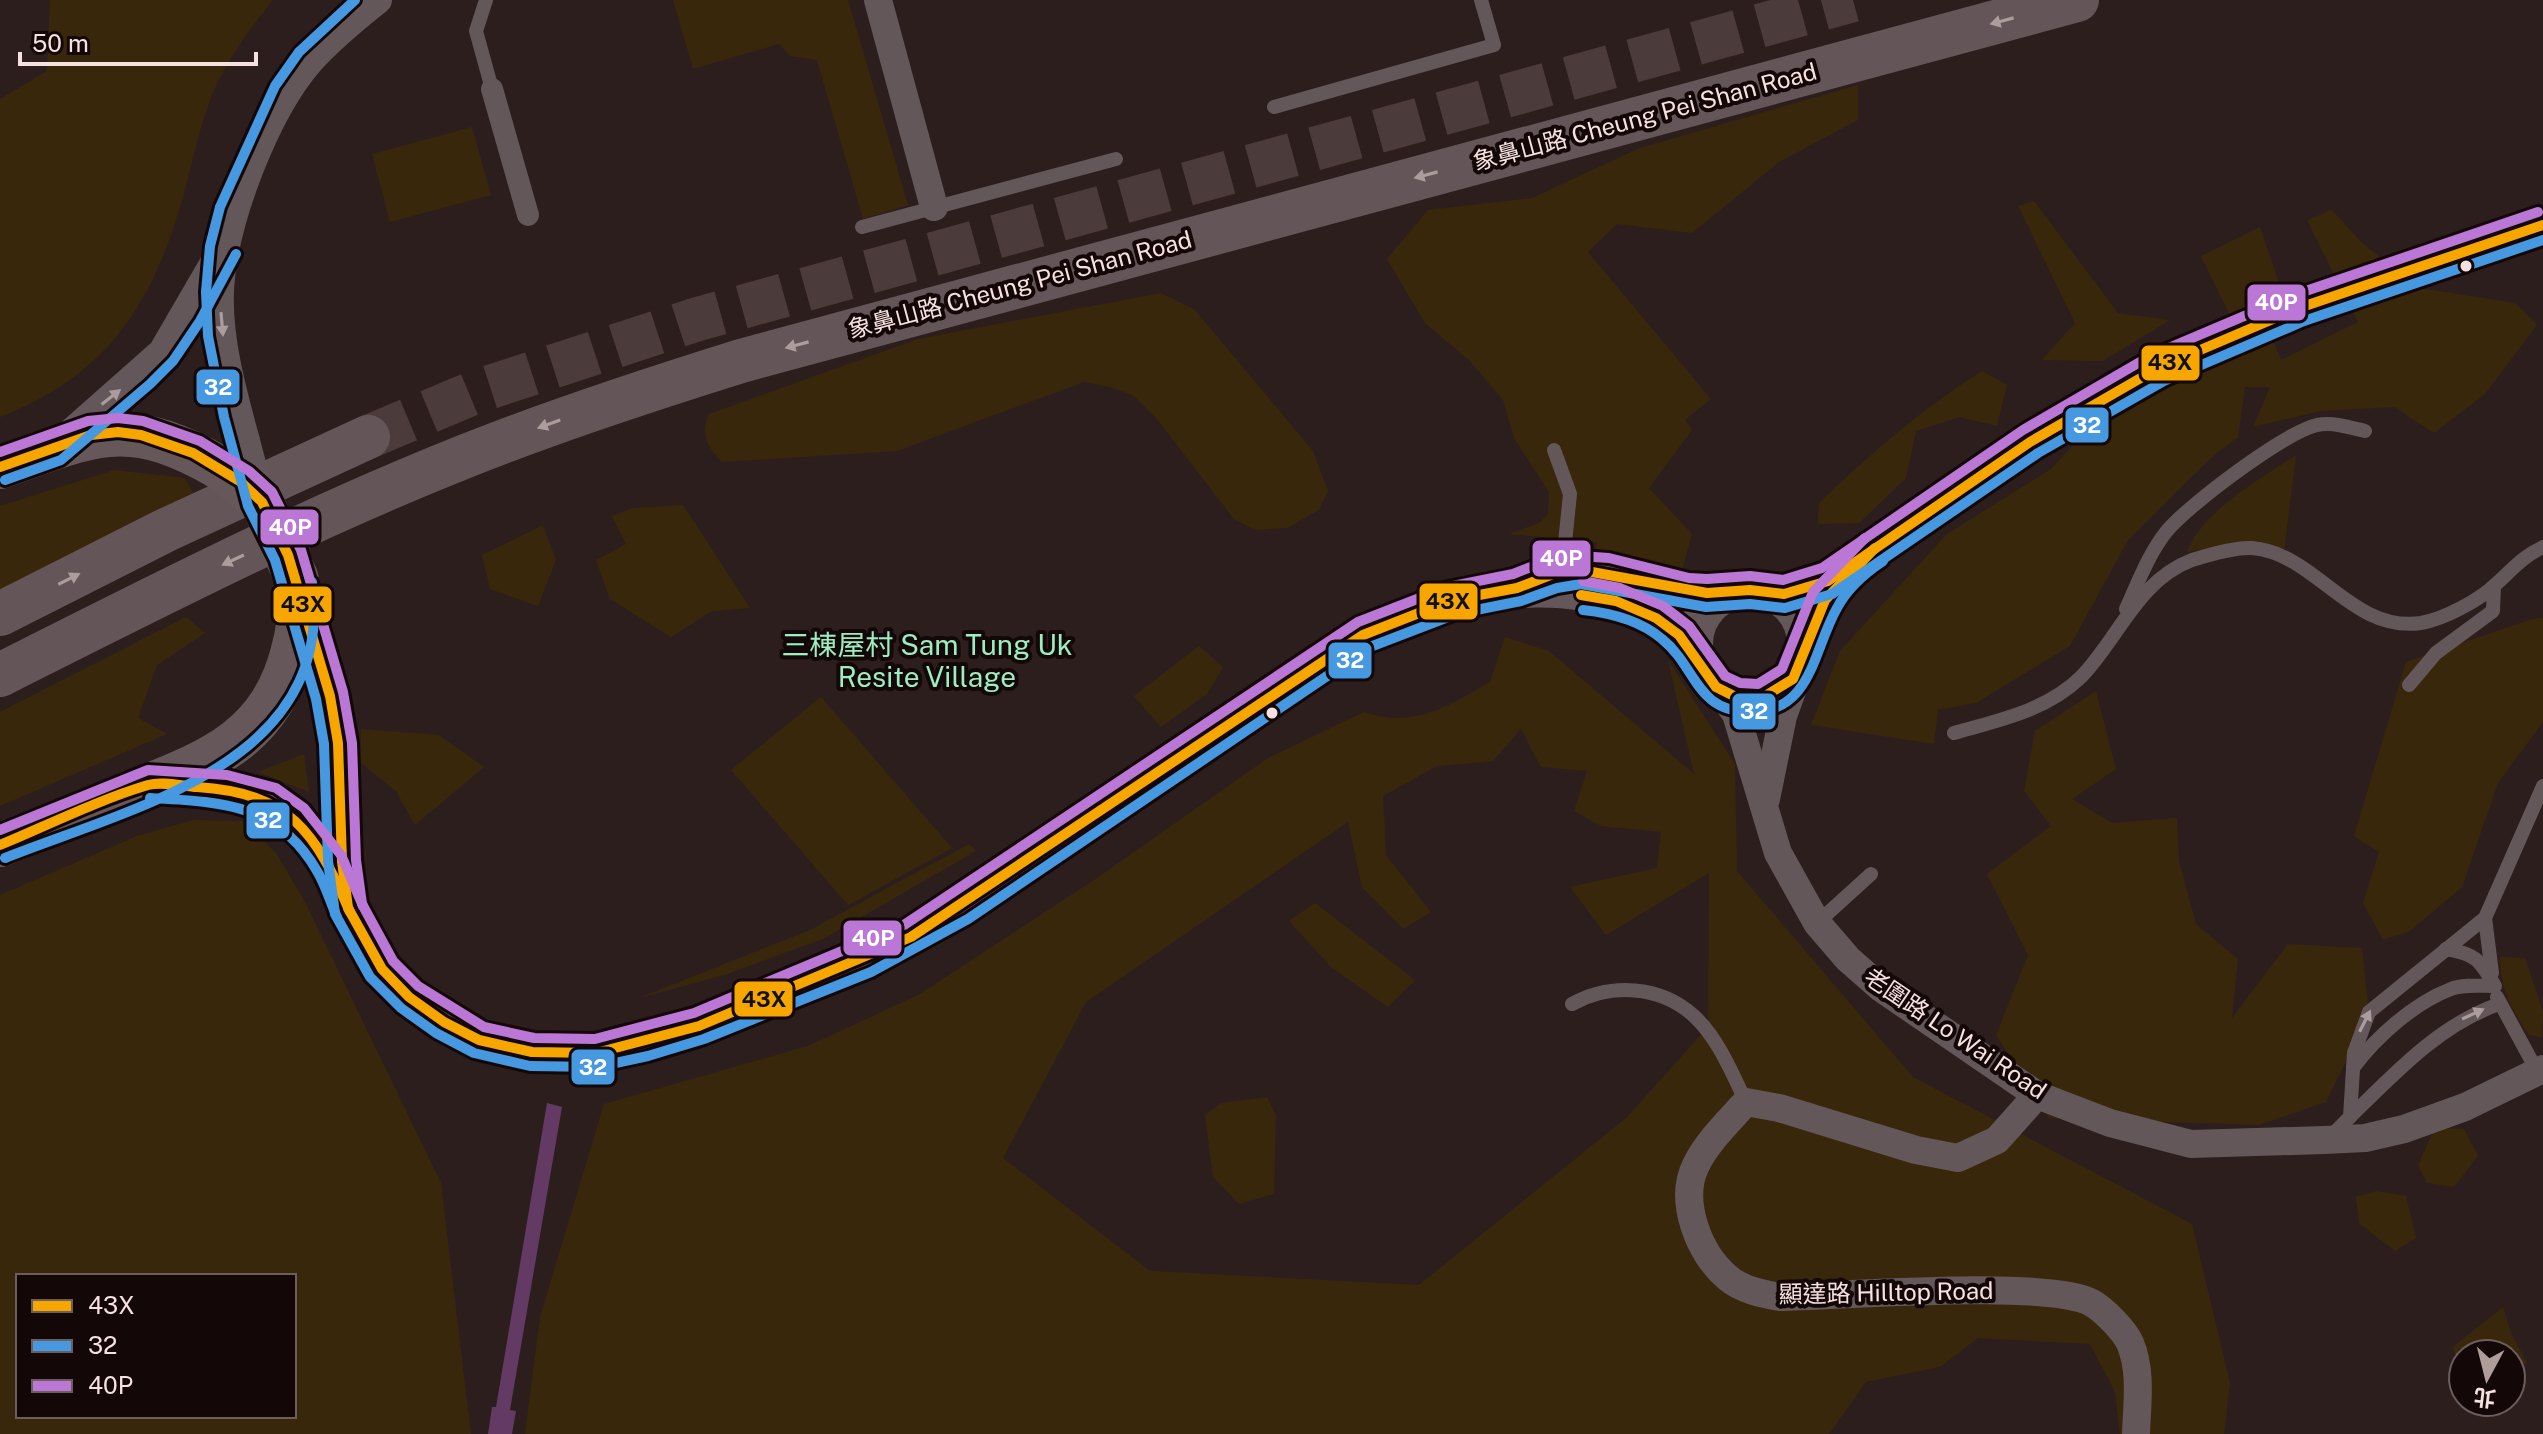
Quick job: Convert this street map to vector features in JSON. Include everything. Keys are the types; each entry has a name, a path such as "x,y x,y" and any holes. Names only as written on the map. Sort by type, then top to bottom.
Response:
{"highway":[{"name":"象鼻山路 Cheung Pei Shan Road","path":"0,675 329,515 463,457 602,405 813,341 2077,0"},
{"path":"0,614 191,518 368,437"}],"main road":[{"path":"0,467 91,435 118,432 233,454 262,502 298,583 296,639 290,662 266,710 233,745 212,759 0,845"}],"street":[{"path":"233,454 220,293 224,247 233,213 286,94 343,27 378,0"},
{"path":"878,0 934,207"},
{"path":"492,89 528,215"},
{"path":"151,784 225,789 270,801 309,834 329,863 348,908 382,969 409,997 444,1022 479,1040 532,1052 596,1053 644,1043 699,1026 864,960 911,937 1363,635 1452,600 1517,588 1562,573 1607,572 1687,592 1798,593 1820,585 2071,415 2162,366 2313,303 2543,225"},
{"path":"53,449 162,352 188,313 224,247"},
{"path":"1517,588 1601,598 1640,610 1668,626 1696,657 1707,679 1716,687 1736,697 1762,698 1784,687 1802,658 1825,600 1869,553"},
{"path":"298,583 330,696 338,743 341,850 348,908"},
{"path":"1696,657 1700,620 1715,602 1754,593 1793,611 1804,633 1802,658"},
{"name":"老圍路 Lo Wai Road","path":"1767,820 1769,775 1802,658"},
{"name":"老圍路 Lo Wai Road","path":"1716,687 1736,714 1778,853 1817,923 1848,959 1881,988 2037,1095 2110,1123 2191,1144 2365,1138 2404,1129 2465,1107 2540,1070"},
{"path":"1746,1102 1779,1108 1916,1150 1958,1158 1997,1140 2037,1095"},
{"name":"顯達路 Hilltop Road","path":"1746,1102 1695,1166 1689,1195 1692,1217 1707,1254 1729,1280 1755,1292 1780,1297 2025,1291 2066,1295 2092,1303 2129,1341 2137,1368 2136,1434"}],"lane":[{"path":"486,0 476,31 492,89"},
{"path":"1274,107 1494,45 1481,0"},
{"path":"862,227 1116,159"},
{"path":"2120,620 2147,562 2167,532 2200,501 2298,431 2319,424 2338,424 2365,431"},
{"path":"1554,450 1570,494 1562,573"},
{"path":"1954,733 2017,716 2052,699 2080,677 2120,620 2167,573 2193,560 2252,548 2288,560 2354,608 2390,620 2420,623 2450,612 2494,587 2523,556 2543,547"},
{"path":"2409,685 2436,653 2493,611 2494,587"},
{"path":"2540,1070 2499,1004 2486,947 2485,918 2543,786"},
{"path":"1817,923 1871,874"},
{"path":"2350,1117 2359,1033 2374,1005 2485,918"},
{"path":"2446,949 2469,953 2481,963 2495,986"},
{"path":"2353,1069 2375,1042 2430,1000 2453,988 2495,986"},
{"path":"1572,1004 1591,993 1619,989 1661,997 1694,1016 1723,1055 1746,1102"},
{"path":"2324,1140 2383,1081 2467,1015 2499,1004"}],"shaded area":[{"path":"50,0 273,0 253,25 216,85 171,236 140,303 97,358 37,400 0,417 0,99 47,71"},
{"path":"673,0 848,0 908,205 863,219 817,60 790,56 779,44 693,69"},
{"path":"1858,85 1858,120 1779,162 1692,233 1617,224 1588,252 1711,399 1685,420 1692,430 1649,488 1692,534 1680,577 1624,566 1596,554 1597,542 1509,534 1539,523 1548,514 1549,492 1514,438 1503,400 1470,361 1425,323 1387,259 1428,210 1532,198 1640,148"},
{"path":"472,127 491,195 390,222 372,154"},
{"path":"2034,201 2118,313 2170,320 2103,361 2042,360 2075,323 2018,206"},
{"path":"2332,210 2362,243 2419,288 2515,303 2537,325 2485,394 2434,433 2394,407 2321,411 2253,427 2270,387 2245,387 2238,437 2213,456 2128,540 2070,646 1976,703 1938,710 1934,744 1811,725 1840,651 1947,534 2051,469 2104,412 2240,336 2201,256 2260,227 2279,283 2272,338 2281,360 2358,322 2307,220"},
{"path":"1161,293 1194,309 1313,451 1328,491 1319,510 1287,528 1255,530 1234,519 1156,418 1134,396 1084,382 897,451 722,462 706,440 709,414 918,339"},
{"path":"1982,371 2007,385 1997,426 1960,417 1916,431 1906,478 1859,523 1818,524 1819,503 1838,485 1918,417"},
{"path":"2296,455 2284,553 2248,541 2187,552 2194,537 2219,510"},
{"path":"114,470 185,478 194,495 0,593 0,506"},
{"path":"683,505 750,608 712,611 671,637 610,599 596,560 626,544 612,516 633,508"},
{"path":"543,525 556,560 538,606 490,589 482,555"},
{"path":"186,617 205,633 157,665 138,718 167,734 0,806 0,712"},
{"path":"2543,618 2543,722 2498,783 2462,887 2410,931 2383,940 2363,903 2379,852 2354,836 2406,662 2532,619"},
{"path":"1505,637 1549,651 1694,774 1668,660 1735,764 1737,871 1913,1077 2192,1224 2230,1383 2224,1434 2120,1434 2115,1392 2090,1344 1978,1338 1940,1367 1866,1382 1829,1434 525,1434 540,1317 604,1104 808,1046 920,994 1097,878 1268,758 1364,712 1382,717 1415,717 1444,707 1490,682","holes":["1521,729 1541,767 1587,771 1574,811 1601,826 1661,832 1657,868 1570,887 1606,935 1709,873 1708,1027 1626,1118 1419,1285 1150,1271 1003,1158 1086,1002 1348,822 1362,887 1403,929 1431,912 1386,855 1383,796 1437,766 1493,761"]},
{"path":"1199,646 1223,667 1207,694 1161,727 1134,696"},
{"path":"2096,691 2116,769 2072,799 2112,823 2177,818 2179,861 2196,924 2238,959 2232,1018 2288,944 2362,948 2369,1014 2326,1102 2259,1125 2049,1118 1996,1035 2028,955 1987,874 2051,826 2024,791 2035,731"},
{"path":"821,697 952,848 848,905 731,770"},
{"path":"361,729 439,735 484,767 415,825 396,791 361,763"},
{"path":"304,754 309,792 258,772"},
{"path":"193,820 242,821 276,853 304,900 441,1183 471,1434 0,1434 0,895 137,836"},
{"path":"969,844 976,851 825,938 725,975 639,998 810,930"},
{"path":"1315,903 1415,980 1388,1007 1332,968 1289,921"},
{"path":"2500,957 2525,958 2543,1012 2542,1037 2529,1035 2512,1007 2504,989"},
{"path":"1267,1097 1276,1115 1274,1194 1239,1204 1213,1177 1205,1115 1221,1103"},
{"path":"547,1103 562,1107 510,1410 516,1411 512,1434 488,1434 492,1407 496,1407"},
{"path":"2435,1128 2464,1129 2478,1156 2454,1187 2427,1183 2418,1165"},
{"path":"2376,1191 2406,1196 2416,1238 2395,1251 2359,1223 2356,1197"},
{"path":"2503,1307 2514,1338 2464,1338"}],"tunnel":[{"path":"368,437 478,391 698,319 1853,0"}],"transit line":[{"name":"32","path":"355,0 299,52 275,86 220,207 210,246 206,292 208,336 224,417 248,506 275,560 316,699 324,744 328,861 335,914 370,977 401,1008 436,1033 474,1053 530,1066 597,1067 648,1056 704,1039 871,972 968,919 1370,647 1456,614 1521,601 1557,588 1581,584 1706,607 1750,604 1785,608 1832,594 2038,453 2164,381 2304,321 2543,240"},
{"name":"40P","path":"0,452 88,421 118,418 143,421 200,441 249,471 272,492 301,550 343,692 352,743 356,860 362,904 393,961 418,986 484,1027 534,1038 595,1039 694,1013 904,925 1358,622 1448,587 1513,574 1549,560 1579,556 1609,558 1689,578 1707,579 1750,576 1783,580 1822,568 2023,430 2152,355 2294,295 2538,212"},
{"name":"43X","path":"0,467 91,435 118,432 141,435 193,453 241,482 262,502 288,555 330,696 338,743 342,861 348,908 382,969 409,997 444,1022 479,1040 532,1052 596,1053 699,1026 911,937 1363,635 1452,600 1517,588 1553,574 1581,570 1707,593 1750,590 1784,594 1828,581 2030,442 2158,368 2299,308 2543,225"},
{"name":"32","path":"5,480 61,460 150,384 173,361 200,321 236,254"},
{"name":"40P","path":"1583,581 1620,588 1663,606 1689,626 1725,676 1740,683 1758,684 1782,669 1813,592 1865,538"},
{"name":"43X","path":"1581,595 1616,601 1656,618 1679,635 1716,687 1736,697 1762,698 1793,679 1825,600 1875,548"},
{"name":"32","path":"1583,610 1625,618 1653,632 1674,650 1699,686 1718,705 1751,712 1771,709 1787,702 1799,690 1841,601 1857,582 1883,561"},
{"name":"32","path":"5,858 165,796 216,769 260,735 293,694 311,644 312,582"},
{"name":"40P","path":"0,830 148,770 227,775 276,788 304,808 341,855 363,906"},
{"name":"43X","path":"0,845 92,805 148,785 229,791 255,798 295,821 311,838 324,859 350,912"},
{"name":"32","path":"150,798 224,805 266,819 302,849 320,877 337,917"}],"district":[{"name":"三棟屋村 Sam Tung Uk Resite Village","path":"927,661"}]}
